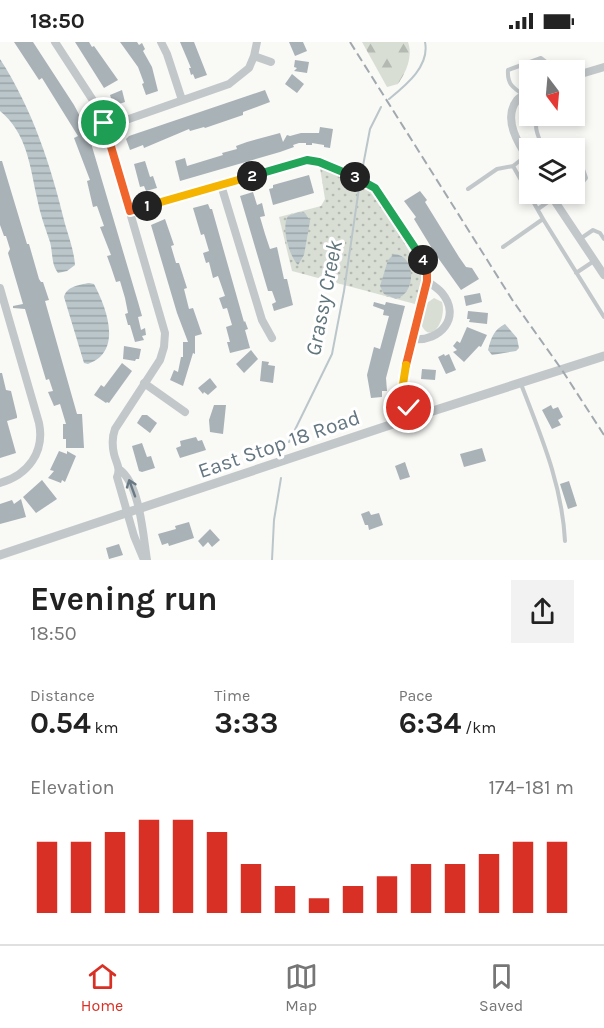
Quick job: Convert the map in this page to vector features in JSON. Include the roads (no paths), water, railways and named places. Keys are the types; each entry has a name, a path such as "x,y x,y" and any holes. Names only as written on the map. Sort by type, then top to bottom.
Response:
{"street":[{"path":"55,42 96,105 106,127 165,333 160,360 114,429 112,439 120,470 127,476 139,509 145,560"},
{"path":"161,42 182,100"},
{"path":"106,127 229,84 249,68 257,42"},
{"path":"254,56 271,62"},
{"path":"585,73 604,67"},
{"path":"519,98 512,111 512,129 519,142"},
{"path":"130,211 307,160 319,162 371,184 426,264 427,281 403,384 411,418"},
{"path":"221,185 262,320 272,338"},
{"path":"556,204 604,275"},
{"path":"413,339 427,339 439,334 448,319 449,306 443,294 427,281"},
{"path":"0,288 41,435 39,449 30,465 15,478 0,483"},
{"name":"East Stop 18 Road","path":"0,555 604,356"},
{"path":"144,383 185,412"},
{"path":"120,470 117,477 140,554 145,560"}],"lane":[{"path":"519,66 508,70 507,79 510,85 519,90"},
{"path":"468,189 497,169 519,163"},
{"path":"513,166 604,317"},
{"path":"538,209 543,204"},
{"path":"503,247 543,219"},
{"path":"580,239 593,230 600,232 604,239"},
{"path":"576,273 594,260"},
{"path":"521,383 544,440 563,510 565,541"}],"waterway":[{"name":"Grassy Creek","path":"389,99 409,81 420,67 426,51 425,42"},
{"name":"Grassy Creek","path":"362,171 370,129 381,107"},
{"name":"Grassy Creek","path":"289,442 332,354 359,188"},
{"name":"Grassy Creek","path":"272,560 274,520 281,478"}],"railway":[{"path":"350,42 513,301 604,435"}]}
